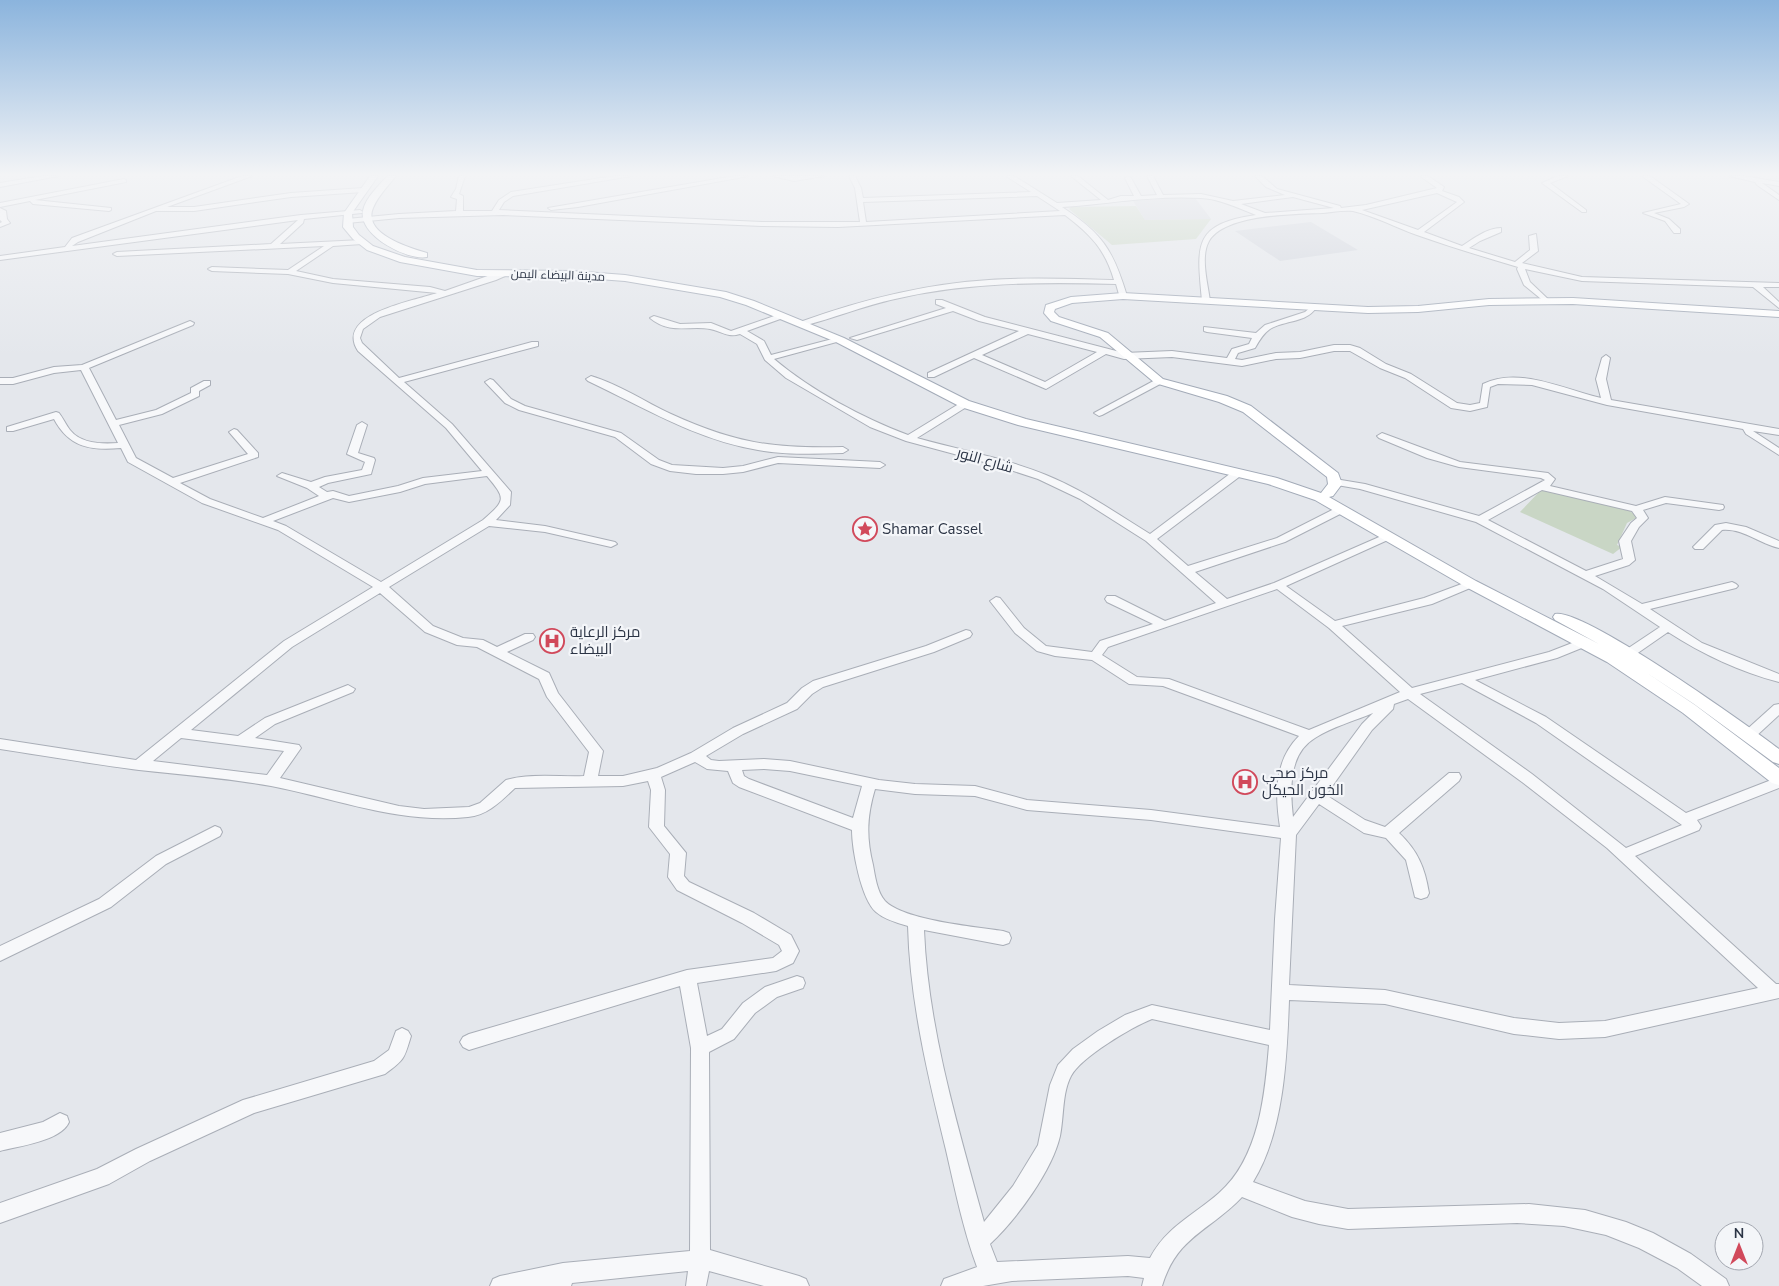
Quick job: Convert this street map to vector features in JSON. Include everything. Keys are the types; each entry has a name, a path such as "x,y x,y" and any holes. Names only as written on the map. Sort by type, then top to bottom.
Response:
{"main road":[{"name":"مدينة البيضاء اليمن","path":"356,236 378,252 414,263 455,270 613,271 688,280 744,292 808,322"},
{"name":"مدينة البيضاء اليمن","path":"381,236 405,249 447,260 505,270 659,282 728,296 780,316 808,322"},
{"path":"1331,487 1329,473 1305,452 1247,409 1222,398 1159,380 1104,336 1054,318 1048,312 1050,307 1061,302 1086,298 1123,296 1312,308 1387,310 1475,303 1546,301 1610,302 1778,312"},
{"path":"808,322 931,375 977,399 1046,422 1242,465 1295,480 1331,487 1628,654 1702,702 1779,758"},
{"path":"847,339 965,404 1022,422 1239,472 1304,491 1342,509 1386,537 1471,584 1584,642 1662,690 1779,778"}],"street":[{"path":"66,248 75,240 85,236"},
{"path":"0,258 157,236"},
{"path":"274,245 285,236"},
{"path":"1092,236 1108,254 1123,296"},
{"path":"1206,302 1203,259 1206,240 1209,236"},
{"path":"1426,236 1463,249 1520,265 1582,279 1779,285"},
{"path":"1463,249 1487,236"},
{"path":"1520,265 1534,251 1533,236"},
{"path":"117,254 362,242"},
{"path":"290,272 330,245"},
{"path":"1520,265 1527,283 1546,301"},
{"path":"212,269 290,272 333,281 430,289 444,293"},
{"path":"139,765 288,644 488,522 505,505 508,496 506,492 457,434 358,346 356,338 358,329 364,322 377,315 505,270"},
{"path":"808,322 894,297 948,286 1002,281 1118,282"},
{"path":"1755,284 1778,312"},
{"path":"939,302 982,319 1029,330 1103,352 1130,356 1165,353 1249,362 1276,356 1300,355 1320,350 1350,348 1357,350 1383,366 1408,376 1450,404 1459,407 1470,408 1484,405 1487,384 1504,380 1532,382 1606,402 1779,432"},
{"path":"768,358 847,339 954,308"},
{"path":"1230,361 1235,351 1252,346 1256,336 1268,326 1308,314 1312,308"},
{"path":"654,318 679,327 708,325 731,334 780,316"},
{"path":"0,381 13,381 54,370 84,367 190,323"},
{"path":"1207,329 1256,336"},
{"path":"931,375 1029,330"},
{"name":"شارع النور","path":"741,331 758,340 768,358 789,376 873,425 909,439 999,463 1042,477 1084,497 1150,539 1224,603"},
{"path":"398,381 536,344"},
{"path":"974,356 1046,386 1103,352"},
{"path":"1606,358 1601,379 1606,402"},
{"path":"84,367 132,460 206,501 282,528 381,587 429,629 461,642 479,643 544,676 552,694 596,751 590,781"},
{"path":"591,379 673,419 748,445 804,451 843,450"},
{"path":"1098,413 1159,380"},
{"path":"490,382 508,400 522,408 618,435 655,462 670,468 696,471 743,469 778,460 880,465"},
{"path":"113,424 159,412 196,394 194,390 206,383"},
{"path":"909,439 965,404"},
{"path":"10,429 56,415 68,435 90,446 124,445"},
{"path":"311,486 325,480 366,472 370,460 352,454 362,424"},
{"path":"1747,426 1749,432 1779,452"},
{"path":"172,482 254,455 234,432"},
{"path":"1382,436 1425,454 1462,465 1548,476 1550,481 1541,487 1480,520"},
{"path":"1150,539 1239,472"},
{"path":"264,521 333,494 350,499 400,489 423,481 489,473"},
{"path":"282,476 311,486 327,497"},
{"path":"1331,487 1361,486 1440,507 1480,520 1585,575 1641,608 1684,638 1718,654 1779,678"},
{"path":"1541,487 1636,509 1665,500 1719,507"},
{"path":"1185,571 1281,540 1342,509"},
{"path":"1585,575 1625,563 1629,560 1625,541 1635,525 1643,518 1636,509"},
{"path":"488,522 545,529 611,544"},
{"path":"1699,547 1719,527 1723,526 1735,528 1779,545"},
{"path":"1096,656 1104,644 1164,625 1278,584 1386,537"},
{"path":"1278,584 1334,625 1403,696 1527,778 1625,854 1776,991"},
{"path":"1334,625 1428,601 1471,584"},
{"path":"1641,608 1732,586"},
{"path":"1111,599 1164,625"},
{"path":"996,601 1014,625 1038,647 1048,651 1096,656 1134,681 1164,682 1309,736"},
{"path":"1628,654 1668,627"},
{"path":"0,744 139,765 219,773 271,781 399,811 424,814 470,812 485,807 511,784 632,780 652,775 696,756 738,731 792,706 807,691 818,684 930,649 966,634"},
{"path":"498,652 529,637"},
{"path":"950,1286 991,1273 1128,1266 1154,1277 1166,1248 1174,1239 1216,1209 1240,1186 1256,1154 1268,1114 1278,1039 1289,834 1284,808 1284,782 1293,752 1309,736 1403,696 1462,678 1553,655 1584,642"},
{"path":"1462,678 1541,720 1694,826 1625,854"},
{"path":"241,741 270,721 348,689"},
{"path":"1289,834 1373,720 1403,696"},
{"path":"1749,735 1779,708"},
{"path":"177,733 294,748 271,781"},
{"path":"696,756 708,764 719,766 764,764 790,766 870,783 915,789 975,791 1027,805 1151,815 1289,834"},
{"path":"733,766 738,779 744,783 858,826"},
{"path":"469,1042 686,977 776,964 787,958 791,951 785,940 748,918 683,886 676,876 678,853 656,827 658,790 652,775"},
{"path":"1317,796 1371,829 1383,833 1389,832 1454,777"},
{"path":"1685,819 1779,782"},
{"path":"870,783 858,826 861,846 876,902 892,914 916,922 1003,938"},
{"path":"0,954 105,903 161,860 215,832"},
{"path":"1389,832 1408,850 1417,865 1421,893"},
{"path":"916,922 916,947 930,1048 965,1191 986,1265 991,1273"},
{"path":"686,977 700,1048 700,1260 696,1286"},
{"path":"700,1048 728,1034 748,1008 771,992 797,983"},
{"path":"1281,992 1385,998 1514,1026 1583,1031 1633,1024 1776,991"},
{"path":"980,1241 991,1232 1040,1163 1049,1140 1063,1073 1069,1063 1079,1054 1140,1015 1152,1012 1278,1039"},
{"path":"0,1213 102,1178 143,1154 259,1103 379,1068 396,1055 402,1036"},
{"path":"0,1142 47,1130 60,1122"},
{"path":"1240,1186 1274,1202 1322,1217 1348,1219 1533,1214 1565,1216 1599,1223 1656,1245 1718,1286"},
{"path":"500,1286 562,1280 700,1260 714,1261 799,1286"}],"shaded area":[{"path":"1243,236 1335,236 1358,250 1280,261"}],"green space":[{"path":"1101,236 1198,236 1196,239 1112,245"},
{"path":"1540,491 1548,491 1630,511 1638,517 1627,523 1617,545 1622,547 1613,554 1520,512"}],"place":[{"name":"Shamar Cassel","path":"865,529"},
{"name":"مركز الرعاية البيضاء","path":"552,641"},
{"name":"مركز صحي الخون الحيكل","path":"1245,782"}]}
